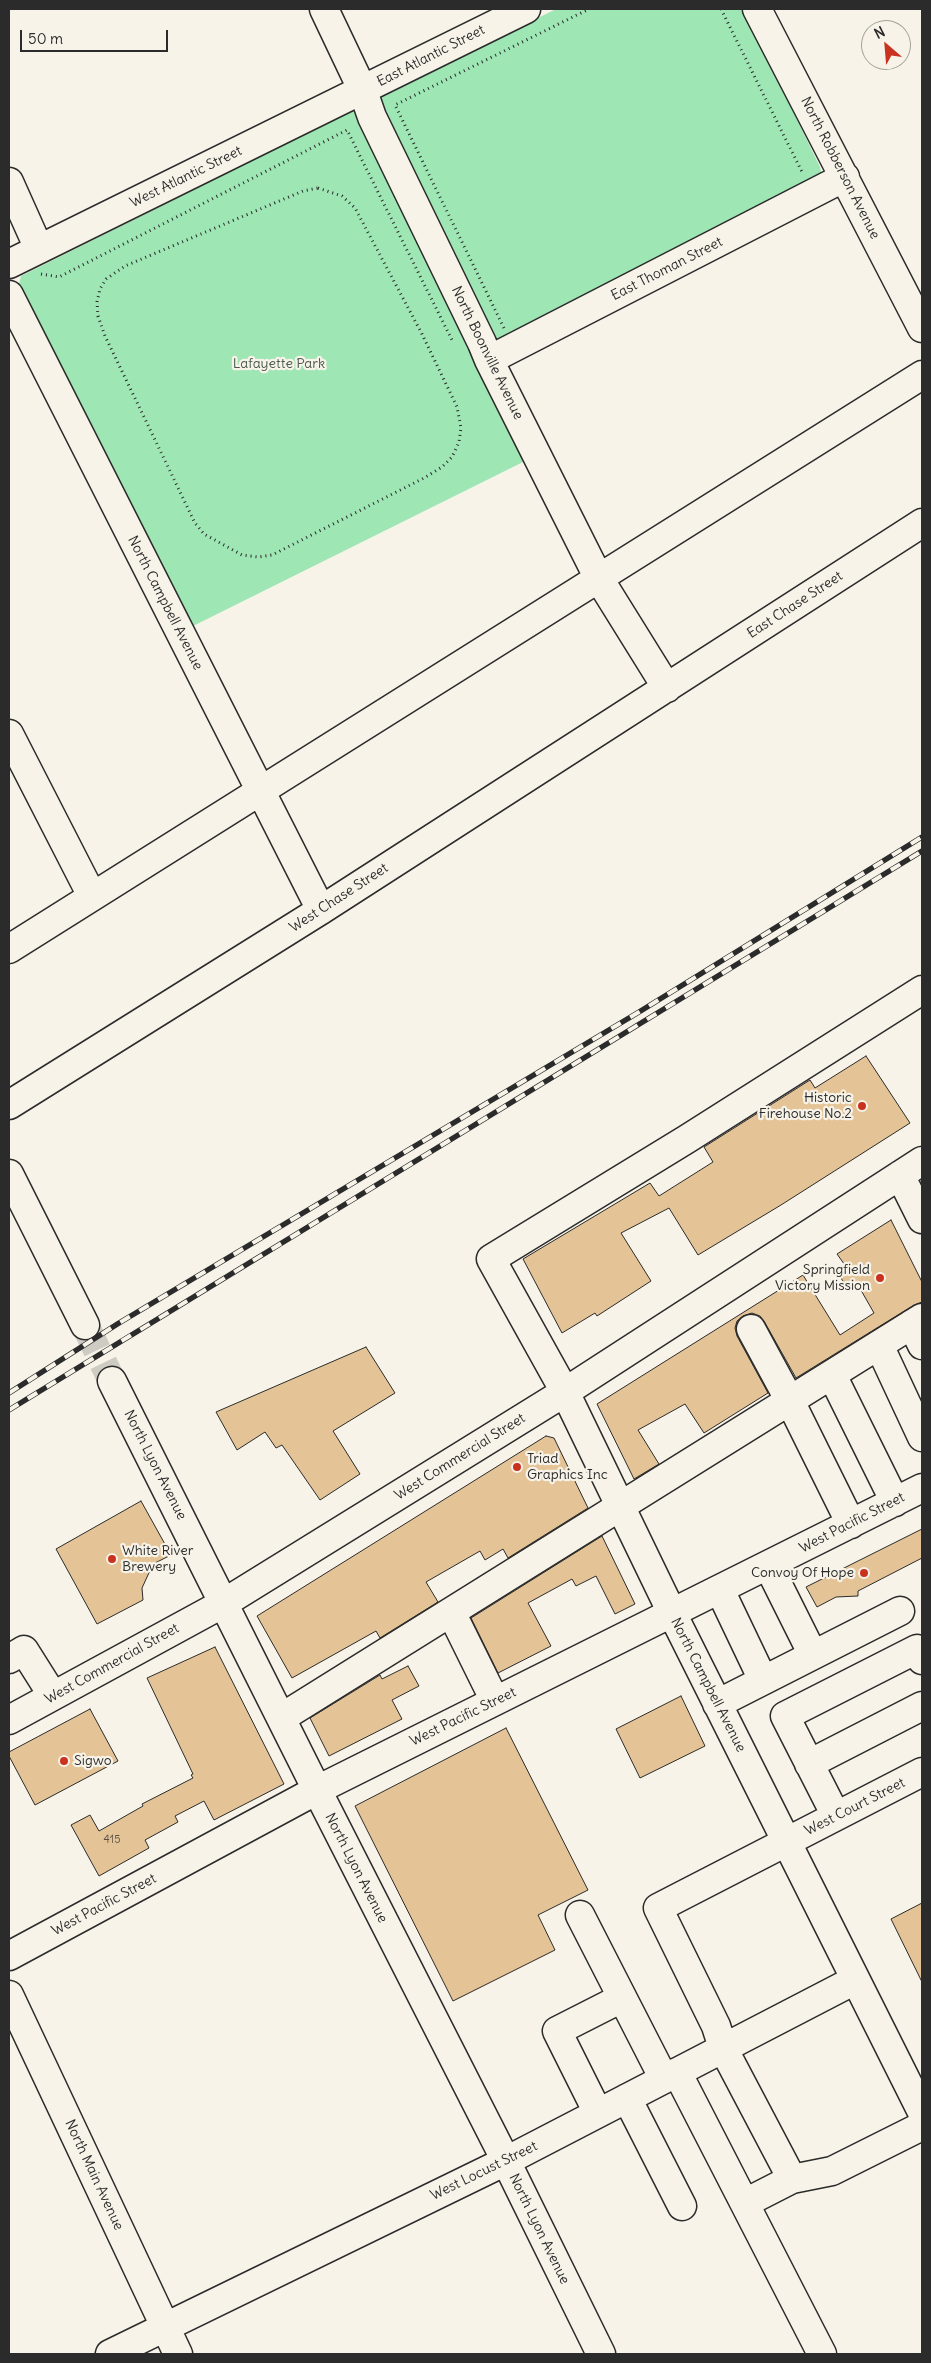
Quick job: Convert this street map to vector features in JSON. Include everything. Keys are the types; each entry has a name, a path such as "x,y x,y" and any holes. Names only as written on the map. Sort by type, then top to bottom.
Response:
{"street":[{"name":"North Boonville Avenue","path":"324,9 363,91 372,117 598,577 667,688"},
{"name":"East Atlantic Street","path":"363,91 526,9"},
{"name":"North Robberson Avenue","path":"757,9 922,328"},
{"name":"West Atlantic Street","path":"9,264 37,261 363,91"},
{"name":"East Thoman Street","path":"486,351 845,177"},
{"path":"9,182 37,261"},
{"name":"North Campbell Avenue","path":"9,295 321,910"},
{"path":"9,949 922,375"},
{"name":"East Chase Street","path":"667,688 922,523"},
{"name":"West Chase Street","path":"9,1105 321,910 667,688"},
{"path":"9,734 92,896"},
{"name":"North Campbell Avenue","path":"922,990 679,1144 491,1259 565,1392 672,1613 922,2112"},
{"path":"911,1168 922,1219"},
{"name":"West Commercial Street","path":"9,1720 224,1603 565,1392 911,1168"},
{"path":"9,1174 85,1325"},
{"path":"751,1329 790,1401 850,1524"},
{"path":"281,1718 880,1345 919,1329"},
{"path":"880,1345 922,1437"},
{"path":"832,1375 894,1502"},
{"name":"North Lyon Avenue","path":"112,1381 316,1790 506,2160 601,2354"},
{"name":"West Pacific Street","path":"9,1956 316,1790 922,1488"},
{"path":"768,1566 813,1655"},
{"path":"720,1590 763,1680"},
{"path":"718,1704 900,1611"},
{"path":"451,1612 495,1701"},
{"path":"836,1816 785,1716 917,1649 922,1660"},
{"path":"9,1659 24,1650 53,1696"},
{"path":"809,1764 922,1706"},
{"name":"West Court Street","path":"723,2048 716,2026 658,1908 922,1772"},
{"path":"580,1915 622,1998 670,2075 745,2203 822,2354"},
{"name":"West Locust Street","path":"110,2354 506,2160 855,1980"},
{"name":"North Main Avenue","path":"9,1995 178,2354"},
{"path":"598,2113 557,2031 622,1998"},
{"path":"723,2048 792,2179"},
{"path":"627,2098 682,2206"},
{"path":"745,2203 792,2179 832,2171 922,2126"}],"path":[{"path":"486,351 506,330 395,105 589,9"},
{"path":"721,9 813,194"},
{"path":"37,261 59,277 347,130 455,345"},
{"path":"318,188 342,196 355,208 422,334 457,407 461,428 459,442 452,457 424,478 272,554 258,557 242,554 204,534 196,523 105,336 98,316 97,302 100,289 112,273 303,191 318,188"}],"green space":[{"name":"Lafayette Park","path":"556,9 743,9 820,167 822,175 817,180 482,348 474,356 475,364 525,461 193,626 19,284 21,276"}],"building":[{"path":"866,1056 910,1123 698,1255 669,1208 621,1233 651,1281 597,1316 595,1313 562,1333 523,1259 650,1183 659,1196 713,1162 704,1147 810,1080 815,1088"},
{"path":"891,1220 922,1282 922,1302 914,1305 796,1378 760,1316 752,1313 743,1316 737,1321 735,1328 737,1336 768,1393 704,1433 685,1404 638,1430 659,1464 634,1479 597,1404 803,1275 840,1335 874,1313 858,1285 849,1291 838,1273 847,1268 837,1254"},
{"path":"366,1347 395,1393 333,1431 360,1474 320,1500 282,1445 276,1448 265,1432 237,1450 216,1412"},
{"path":"546,1436 554,1438 588,1508 508,1558 503,1549 485,1560 480,1551 426,1582 438,1602 380,1638 376,1631 292,1678 257,1616"},
{"name":"White River Brewery","path":"141,1501 171,1555 153,1564 142,1588 143,1600 97,1624 56,1549"},
{"name":"Convoy Of Hope","path":"922,1529 922,1558 858,1591 858,1596 836,1597 817,1607 806,1587"},
{"path":"602,1536 635,1604 615,1614 596,1576 576,1586 572,1579 528,1603 551,1646 498,1673 471,1618"},
{"path":"215,1647 284,1784 214,1820 204,1801 175,1816 178,1822 145,1840 149,1848 99,1876 71,1825 90,1815 99,1831 143,1806 142,1804 193,1778 191,1775 193,1774 147,1678"},
{"path":"408,1666 419,1686 392,1700 402,1719 329,1756 310,1718 380,1675 382,1679"},
{"path":"681,1696 705,1746 640,1778 616,1729"},
{"name":"Sigwo","path":"90,1709 118,1761 35,1805 9,1756 9,1752"},
{"path":"506,1728 588,1890 538,1915 555,1950 453,2001 355,1806"},
{"path":"922,1903 922,1982 891,1919"}],"tunnel":[{"path":"85,1325 112,1381"}],"railway":[{"path":"9,1393 119,1323 639,1012 922,837"},
{"path":"9,1410 922,851"}],"place":[{"name":"Historic Firehouse No.2","path":"862,1106"},
{"name":"Springfield Victory Mission","path":"880,1278"},
{"name":"Triad Graphics Inc","path":"517,1467"},
{"name":"White River Brewery","path":"112,1559"},
{"name":"Convoy Of Hope","path":"864,1573"},
{"name":"Sigwo","path":"64,1761"}]}
